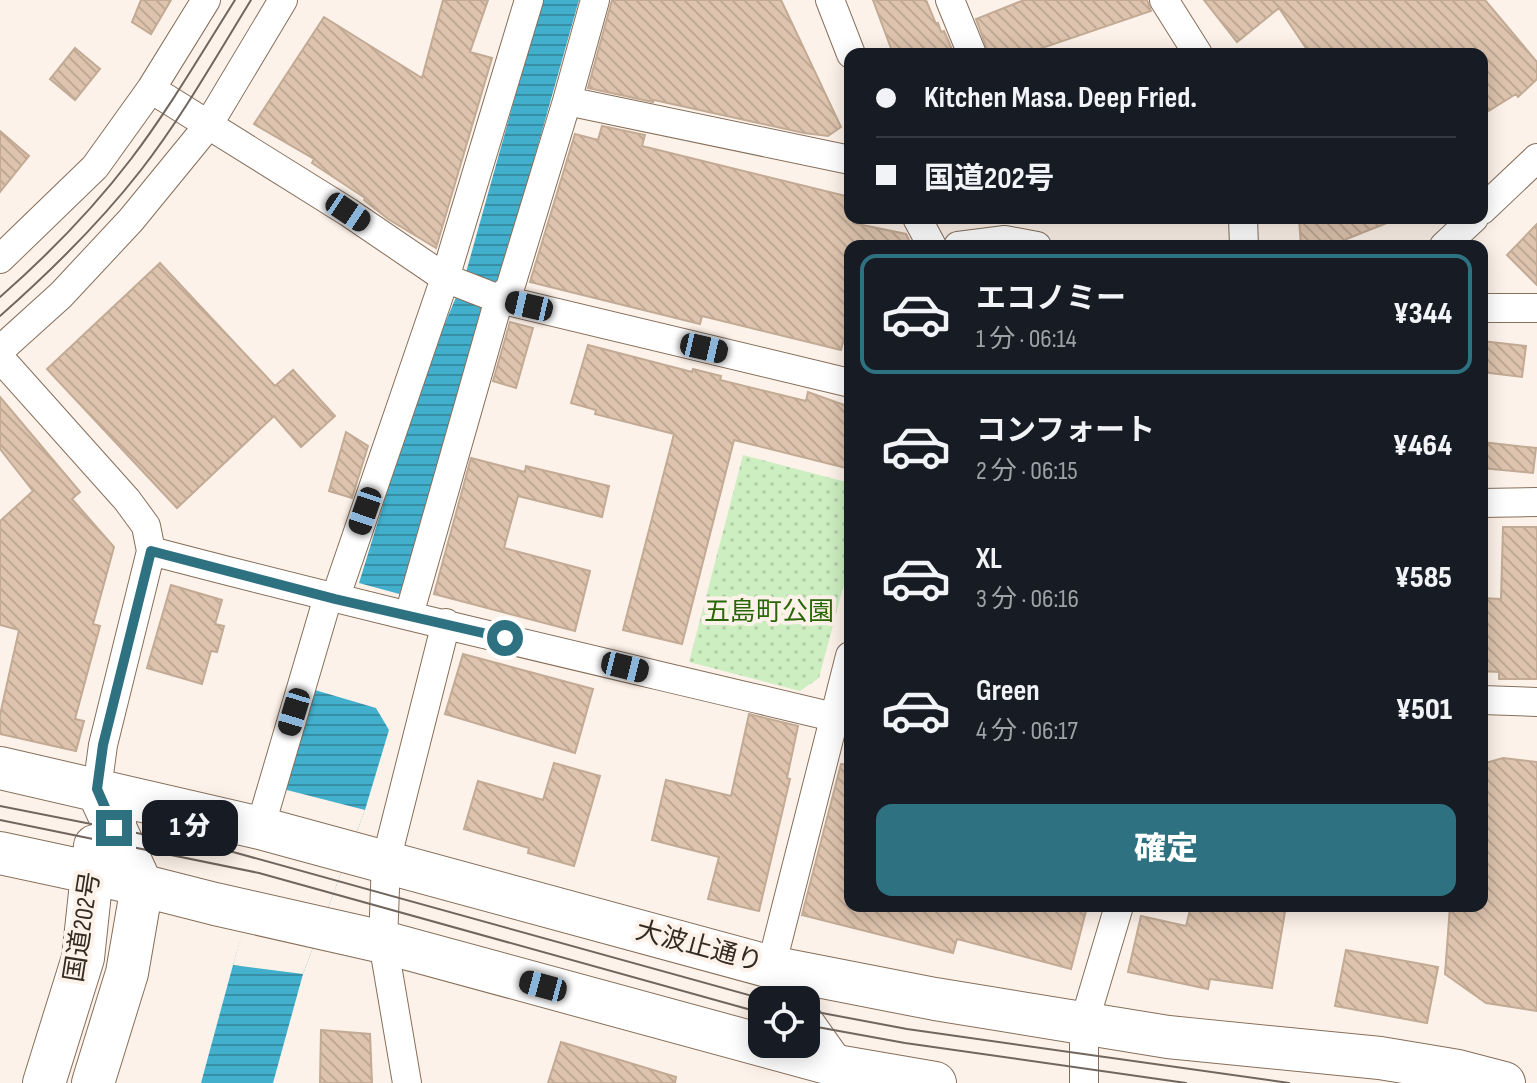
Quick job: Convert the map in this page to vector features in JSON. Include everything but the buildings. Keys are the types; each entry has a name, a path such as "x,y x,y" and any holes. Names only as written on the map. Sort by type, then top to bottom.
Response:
{"highway":[{"name":"大波止通り","path":"0,768 373,857 783,984 935,999 1168,1037 1380,1058 1458,1071 1504,1083"},
{"name":"国道202号","path":"44,1083 83,958 93,873 97,789"},
{"name":"国道202号","path":"93,1083 127,973 142,886 97,789"},
{"path":"0,853 383,942 841,1075 935,1083"}],"street":[{"path":"0,259 95,167 151,89 206,0"},
{"path":"0,350 61,295 131,220 207,127 283,0"},
{"path":"264,829 332,598 445,278 529,0"},
{"path":"409,615 499,299 510,288 595,0"},
{"path":"830,0 849,48"},
{"path":"950,0 970,48"},
{"path":"1164,0 1194,48"},
{"path":"151,89 207,127 348,212 445,278 499,299 844,382"},
{"path":"567,101 844,159"},
{"path":"1488,204 1537,158"},
{"path":"1450,240 1468,224"},
{"path":"1488,308 1537,308"},
{"path":"0,358 127,500 146,526 151,551 103,745 97,789"},
{"path":"1488,503 1537,502"},
{"path":"151,551 332,598 843,719 783,984"},
{"path":"407,1083 383,942 373,857 446,623"},
{"path":"1488,700 1537,702"},
{"path":"1084,1083 1084,1023 1117,912"},
{"path":"820,1040 841,1075"}],"green space":[{"name":"五島町公園","path":"743,455 844,481 844,584 819,678 800,691 689,662"}],"water":[{"path":"542,0 579,0 491,312 430,490 403,595 359,583 423,375 465,276"},
{"path":"315,690 376,708 389,730 365,810 303,974 273,1083 201,1083 233,965"}],"pier":[{"path":"283,789 365,810 303,974 233,965"}],"tram line":[{"path":"0,297 69,231 116,178 158,121 235,0"},
{"path":"0,316 74,246 141,170 185,108 251,0"},
{"path":"0,806 233,852 748,995"},
{"path":"0,820 259,873 748,1009"},
{"path":"820,1013 907,1029 1289,1083"},
{"path":"820,1028 905,1043 1186,1083"}],"route":[{"path":"114,828 97,789 103,745 151,551 335,599 505,638"}]}
